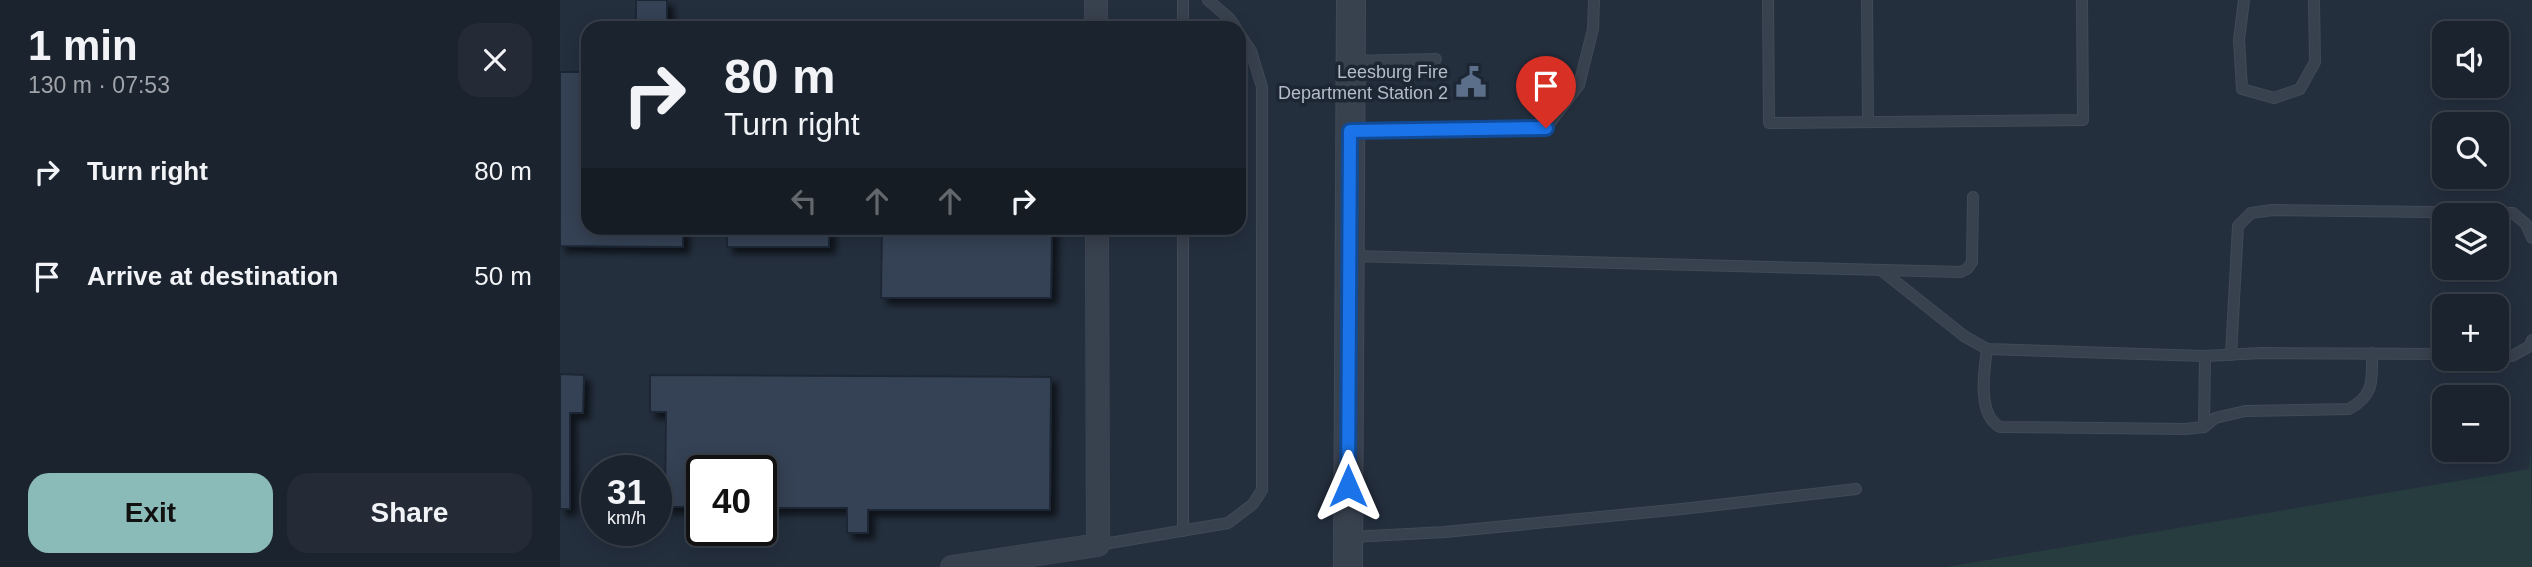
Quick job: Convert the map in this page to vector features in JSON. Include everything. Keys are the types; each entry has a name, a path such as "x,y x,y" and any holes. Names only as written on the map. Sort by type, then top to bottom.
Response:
{"street":[{"path":"1096,0 1096,21"},
{"path":"1348,567 1351,0"},
{"path":"952,567 1098,545 1097,235"}],"lane":[{"path":"1182,0 1182,21"},
{"path":"1208,0 1231,21"},
{"path":"1350,131 1546,128 1579,85 1593,29 1594,0"},
{"path":"1768,0 1769,122 2083,120 2082,0"},
{"path":"1867,0 1868,122"},
{"path":"2244,0 2239,40 2242,89 2274,98 2300,89 2315,62 2314,0"},
{"path":"1098,545 1228,523 1253,504 1262,490 1262,87 1251,51 1246,44"},
{"path":"1351,61 1436,59"},
{"path":"1350,256 1961,272 1968,269 1972,262 1973,197"},
{"path":"2231,355 2238,226 2251,213 2513,213 2526,224 2532,238"},
{"path":"1183,235 1183,531"},
{"path":"1881,270 1964,336 1987,349 2205,356 2372,352 2432,354"},
{"path":"2509,356 2530,346 2532,340"},
{"path":"1987,349 1983,379 1987,415 2000,427 2185,429 2204,427 2215,418 2245,411 2348,409 2362,402 2372,384 2372,352"},
{"path":"2204,427 2205,356"},
{"path":"1348,537 1445,532 1856,489"}],"green space":[{"path":"2531,445 2532,567 1946,567 2529,469"}],"building":[{"path":"636,0 667,0 667,21 636,21"},
{"path":"560,72 581,72 581,235 683,235 683,247 560,246"},
{"path":"727,235 829,235 829,247 727,247"},
{"path":"882,235 1052,235 1051,298 881,298"},
{"path":"560,374 584,375 583,413 570,413 570,509 560,509"},
{"path":"650,375 1051,377 1050,510 868,510 868,533 847,533 847,508 777,508 777,455 686,455 686,507 672,507 672,455 666,455 666,412 650,412"}],"place":[{"name":"Leesburg Fire Department Station 2","path":"1471,82"}],"route":[{"path":"1348,486 1350,131 1546,128"}]}
